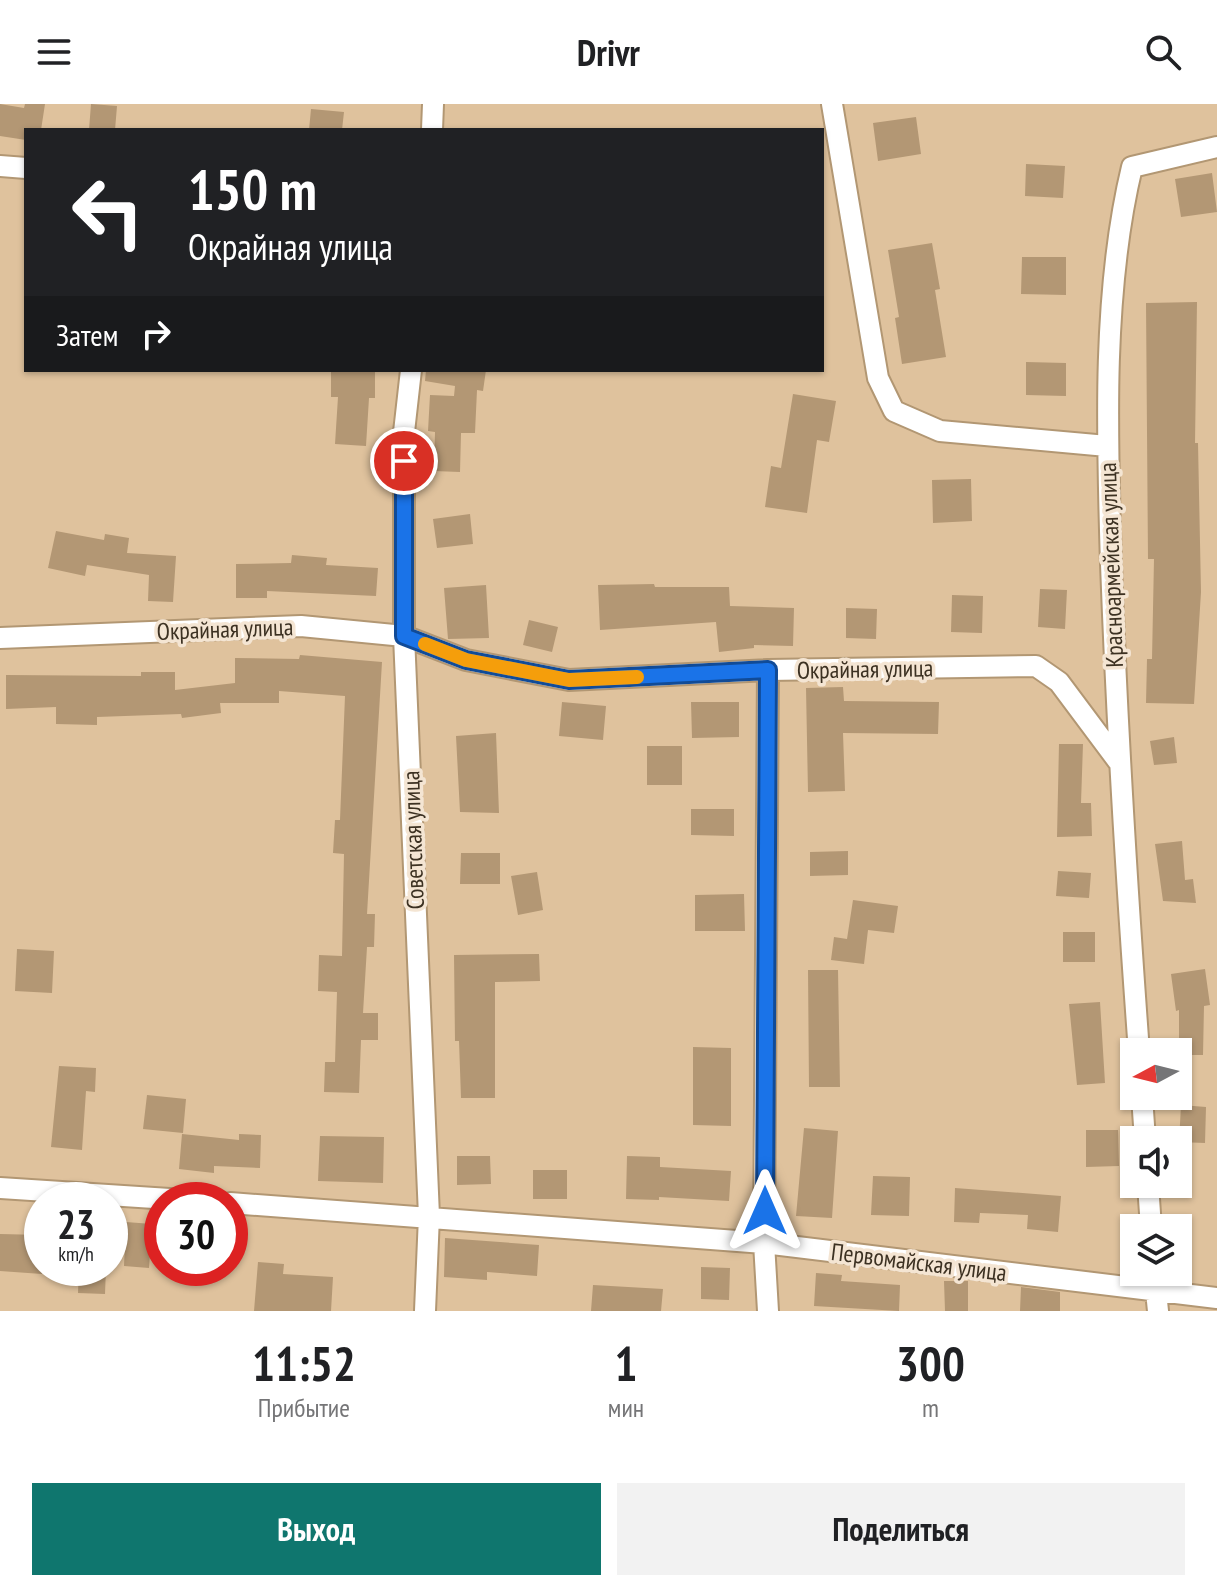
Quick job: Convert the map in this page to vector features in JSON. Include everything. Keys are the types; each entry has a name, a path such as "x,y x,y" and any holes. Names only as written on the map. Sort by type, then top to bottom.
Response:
{"street":[{"path":"432,128 433,104"},
{"path":"832,104 878,378 894,411 940,431 1107,446"},
{"name":"Красноармейская улица","path":"1138,1038 1118,761 1107,446 1118,225 1132,167 1217,147"},
{"path":"0,166 24,168"},
{"name":"Советская улица","path":"411,372 404,432 404,636 429,1216 425,1311"},
{"name":"Окрайная улица","path":"0,638 301,626 404,636 466,660 569,680 768,670 1036,666 1059,682 1118,761"},
{"path":"768,670 764,1243 768,1311"},
{"path":"0,1188 144,1197"},
{"name":"Первомайская улица","path":"248,1204 764,1243 1217,1298"}],"building":[{"path":"0,104 24,108 25,104 45,104 41,128 24,128 24,140 0,136"},
{"path":"91,104 117,106 115,128 89,128"},
{"path":"311,109 344,112 342,128 309,128"},
{"path":"916,117 921,154 878,161 873,123"},
{"path":"1026,164 1065,166 1063,198 1025,196"},
{"path":"1212,173 1217,212 1181,217 1175,179"},
{"path":"932,243 940,289 935,290 946,357 902,364 895,318 899,317 888,250"},
{"path":"1022,257 1066,257 1066,295 1021,294"},
{"path":"1197,302 1195,443 1198,443 1201,592 1194,704 1146,703 1147,659 1152,659 1154,559 1148,559 1146,303"},
{"path":"1026,362 1066,363 1066,396 1026,395"},
{"path":"331,372 375,372 375,398 369,398 366,446 335,444 338,397 331,397"},
{"path":"426,372 486,372 483,391 477,390 475,433 461,433 460,472 434,471 435,432 428,431 430,395 454,396 455,386 425,381"},
{"path":"793,394 836,401 829,442 817,440 807,513 765,507 771,466 781,468"},
{"path":"971,479 972,521 933,523 932,480"},
{"path":"470,514 473,544 437,548 433,519"},
{"path":"56,531 104,540 105,534 129,538 127,553 176,556 173,602 148,601 149,575 87,565 85,576 48,568"},
{"path":"292,555 327,558 326,565 378,568 376,596 267,591 267,598 236,598 236,564 291,563"},
{"path":"654,584 655,587 729,587 730,606 794,608 793,646 754,645 754,648 719,652 716,622 600,630 598,585"},
{"path":"486,585 489,638 448,639 444,588"},
{"path":"1040,589 1067,590 1065,629 1038,627"},
{"path":"952,595 983,596 982,633 951,632"},
{"path":"846,608 877,609 876,639 846,638"},
{"path":"529,620 558,627 552,652 523,645"},
{"path":"300,655 382,662 367,914 375,914 374,947 367,947 363,1013 378,1013 378,1040 361,1040 359,1093 324,1092 325,1062 335,1062 337,992 318,991 319,955 342,956 344,854 333,853 335,820 340,820 345,696 279,691 279,703 220,703 221,713 182,718 181,714 97,717 97,725 56,724 56,707 6,709 6,675 141,676 141,672 175,672 175,690 235,683 235,658 299,659"},
{"path":"843,687 844,701 939,702 938,734 843,733 845,791 808,792 806,688"},
{"path":"562,702 606,706 603,740 559,736"},
{"path":"691,702 739,702 739,737 692,738"},
{"path":"496,733 499,813 460,812 456,736"},
{"path":"1174,737 1177,763 1154,765 1150,741"},
{"path":"1059,744 1083,744 1081,803 1091,803 1092,836 1057,837"},
{"path":"647,746 682,746 682,785 647,785"},
{"path":"691,809 734,809 734,836 691,835"},
{"path":"1182,841 1185,880 1193,879 1196,903 1163,901 1155,844"},
{"path":"848,851 848,875 810,876 810,852"},
{"path":"461,853 500,853 500,884 460,884"},
{"path":"1058,871 1091,873 1089,898 1056,896"},
{"path":"537,872 543,910 518,915 511,876"},
{"path":"744,894 745,931 695,931 695,895"},
{"path":"853,900 898,906 894,933 868,930 864,964 831,960 834,937 847,939"},
{"path":"1063,932 1095,932 1095,962 1063,962"},
{"path":"17,949 54,951 52,993 15,991"},
{"path":"539,954 540,981 495,982 495,1098 461,1098 459,1041 455,1041 454,955"},
{"path":"1205,969 1210,1005 1204,1006 1203,1055 1192,1055 1192,1038 1179,1038 1179,1010 1176,1011 1171,974"},
{"path":"808,970 838,970 840,1087 809,1087"},
{"path":"1100,1002 1105,1083 1077,1085 1069,1004"},
{"path":"693,1047 731,1048 731,1126 693,1125"},
{"path":"59,1066 96,1068 95,1092 86,1091 82,1150 51,1147"},
{"path":"147,1095 186,1099 183,1133 143,1129"},
{"path":"1192,1106 1206,1107 1205,1143 1192,1142 1192,1126 1180,1126 1181,1110 1192,1110"},
{"path":"804,1128 838,1131 832,1218 796,1216"},
{"path":"1086,1130 1118,1130 1119,1166 1086,1167"},
{"path":"182,1134 239,1140 239,1134 261,1135 260,1168 214,1166 214,1173 179,1169"},
{"path":"320,1136 384,1137 383,1183 318,1181"},
{"path":"457,1156 490,1156 491,1184 457,1185"},
{"path":"627,1156 660,1157 660,1167 731,1171 729,1201 659,1197 659,1200 626,1199"},
{"path":"533,1170 567,1170 567,1199 533,1199"},
{"path":"873,1176 910,1177 909,1216 871,1215"},
{"path":"955,1188 1061,1196 1058,1232 1027,1229 1028,1215 980,1213 979,1223 954,1222"},
{"path":"128,1222 144,1223 144,1268 128,1266"},
{"path":"0,1234 24,1235 24,1273 0,1271"},
{"path":"445,1238 539,1245 537,1276 487,1272 487,1280 444,1277"},
{"path":"258,1262 284,1264 283,1274 333,1277 331,1311 254,1311"},
{"path":"701,1267 730,1268 729,1300 701,1299"},
{"path":"816,1273 842,1275 841,1281 900,1285 899,1311 814,1306"},
{"path":"944,1281 968,1281 968,1311 945,1311"},
{"path":"593,1285 663,1289 661,1311 591,1311"},
{"path":"78,1286 105,1286 105,1294 78,1293"},
{"path":"1021,1287 1060,1292 1060,1311 1020,1311"}],"slow traffic":[{"path":"425,644 466,660 569,680 637,677"}],"route":[{"path":"404,461 404,636 466,660 569,680 768,670 765,1211"}]}
